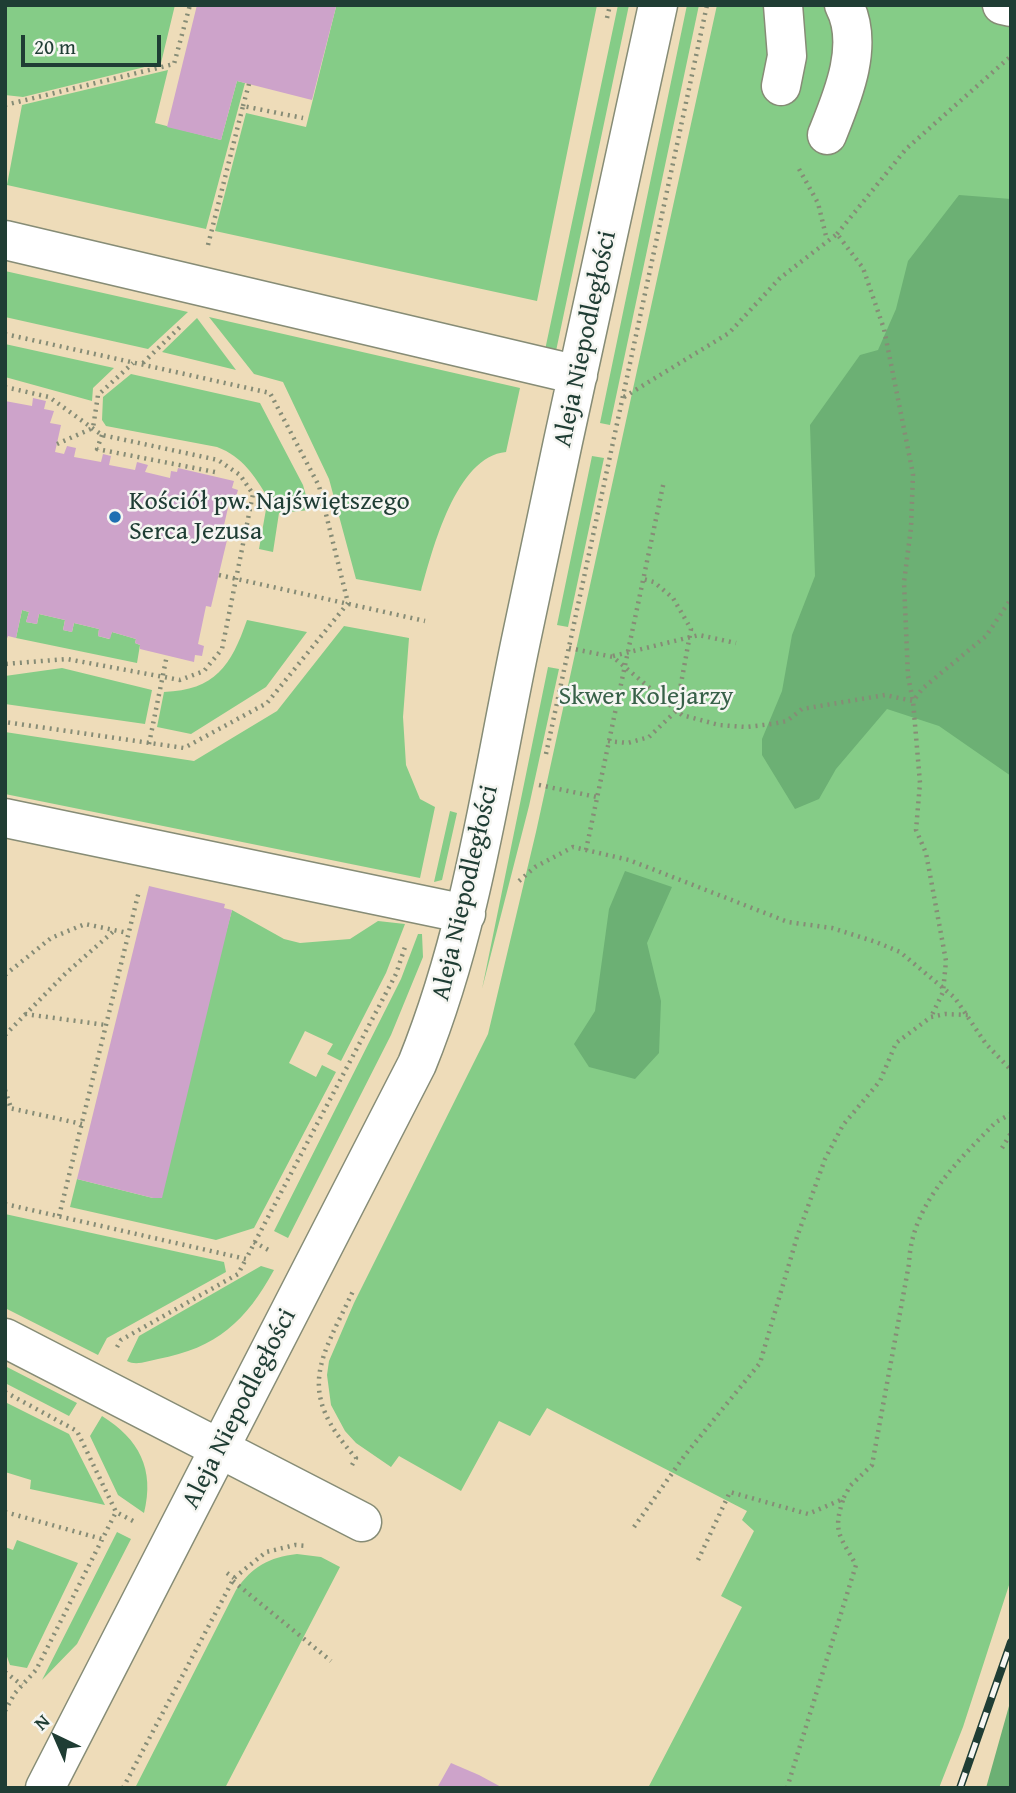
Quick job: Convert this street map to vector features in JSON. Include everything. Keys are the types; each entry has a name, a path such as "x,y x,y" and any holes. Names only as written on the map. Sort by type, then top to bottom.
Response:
{"street":[{"name":"Aleja Niepodległości","path":"45,1788 417,1064 439,1009 466,914 658,5"},
{"path":"781,86 787,55 783,5"},
{"path":"827,135 849,74 852,39 844,5"},
{"path":"1002,5 1011,7"},
{"path":"5,240 578,375"},
{"path":"5,817 149,850 466,914"},
{"path":"5,1338 362,1522"}],"path":[{"path":"5,105 174,64 190,5"},
{"path":"624,398 729,332 780,278 837,234 926,129 1011,56"},
{"path":"199,285 249,84"},
{"path":"243,106 303,118"},
{"path":"837,234 863,268 884,329 913,474 911,528 904,582 908,676 913,701 920,783 916,830 926,853 946,961 943,992 931,1017"},
{"path":"5,334 270,393 319,486 348,603"},
{"path":"93,428 98,395 134,362"},
{"path":"5,387 49,397 102,435 218,460 240,475 253,494 218,656 204,671 187,679 67,659 5,664"},
{"path":"57,444 93,428"},
{"path":"102,435 97,449 215,474 218,460"},
{"path":"586,850 664,481"},
{"path":"219,575 425,621"},
{"path":"608,741 628,743 649,737 676,710 692,636 687,618 673,598 654,582 643,579"},
{"path":"913,701 923,688 986,636 1011,599"},
{"path":"5,722 184,748 267,703 348,603"},
{"path":"613,657 699,635 736,643"},
{"path":"570,648 613,657 681,715 709,722 747,727 788,721 802,709 885,695 913,701"},
{"path":"149,744 167,655"},
{"path":"540,785 597,797"},
{"path":"516,884 535,867 573,847 629,860 789,922 832,928 876,942 900,952 943,992 955,998 986,1044 1011,1070"},
{"path":"59,1216 149,850"},
{"path":"5,975 51,938 85,924 128,933"},
{"path":"5,1035 115,930"},
{"path":"116,1350 121,1340 238,1274 396,974 407,941"},
{"path":"25,1014 106,1025"},
{"path":"635,1527 685,1455 760,1363 797,1237 825,1159 843,1125 880,1081 896,1044 931,1017 945,1014 968,1015"},
{"path":"5,1090 8,1107 82,1124"},
{"path":"787,1788 856,1565 839,1537 836,1526 843,1499 850,1486 872,1465 909,1264 910,1238 922,1217 926,1200 996,1122 1011,1114"},
{"path":"1002,1148 1011,1133"},
{"path":"5,1204 246,1259"},
{"path":"254,1242 279,1255"},
{"path":"351,1295 326,1346 318,1395 331,1427 356,1458 352,1465"},
{"path":"5,1392 77,1431 116,1512 138,1525"},
{"path":"698,1560 730,1492 808,1514 843,1499"},
{"path":"5,1711 22,1685 36,1670 116,1512"},
{"path":"5,1513 102,1539"},
{"path":"123,1788 234,1579 266,1552 295,1545 311,1546 316,1537"},
{"path":"227,1573 331,1661"},
{"path":"5,1672 22,1685"}],"green space":[{"path":"5,5 175,5 161,63 23,97 5,95"},
{"path":"330,5 597,5 537,301 215,231 246,113 306,127 336,7"},
{"path":"618,5 629,5 556,351 545,350"},
{"path":"687,5 699,5 610,425 600,423"},
{"name":"Skwer Kolejarzy","path":"717,5 1011,5 1011,1579 963,1727 939,1788 648,1788 742,1607 721,1596 754,1531 742,1520 747,1511 547,1408 530,1436 499,1421 461,1491 399,1456 391,1467 356,1443 345,1431 331,1405 327,1375 329,1361 354,1303 488,1034 536,832"},
{"path":"168,70 155,123 221,140 237,81 245,83 206,229 7,185 22,105"},
{"path":"959,195 1011,199 1011,776 939,726 887,709 836,769 819,799 795,809 762,755 762,739 782,691 792,635 815,576 810,425 860,355 878,350 896,309 908,261"},
{"path":"5,271 188,312 148,349 5,317"},
{"path":"209,317 520,388 506,452 488,457 460,487 440,530 421,591 356,579 329,479 283,382 254,374"},
{"path":"197,318 236,370 162,352"},
{"path":"5,344 114,368 93,388 92,401 5,377"},
{"path":"131,374 260,403 303,485 310,510 279,513 273,552 259,549 268,498 241,461 217,447 106,426 102,420 103,397"},
{"path":"592,456 604,458 568,627 557,625"},
{"path":"22,610 29,612 26,622 37,624 39,614 65,620 63,630 72,632 74,623 99,629 98,636 109,639 112,632 136,639 135,643 140,645 137,663 16,638"},
{"path":"247,620 307,632 266,687 191,734 157,727 164,692 196,686 219,672 234,650"},
{"path":"344,626 409,638 403,717 406,765 420,799 435,807 420,878 5,794 5,732 194,761 277,711"},
{"path":"548,667 559,669 529,806 482,989"},
{"path":"62,668 152,690 145,724 5,704 5,676"},
{"path":"450,811 457,813 442,880 434,882"},
{"path":"625,871 672,887 647,943 661,1001 659,1053 635,1079 589,1067 574,1044 595,1011 609,909"},
{"path":"232,910 284,939 300,943 350,939 378,921 405,924 386,973 341,1061 327,1054 333,1044 305,1031 289,1063 316,1077 322,1065 336,1072 254,1228 216,1240 70,1207 77,1179 153,1198"},
{"path":"418,934 422,934 423,957 391,1035 288,1238 274,1231 401,979"},
{"path":"5,1214 224,1262 226,1272 107,1338 98,1355 5,1308"},
{"path":"261,1266 274,1270 252,1304 228,1330 197,1348 179,1354 142,1363 127,1361 139,1336"},
{"path":"5,1366 77,1403 69,1416 5,1383"},
{"path":"5,1402 69,1434 105,1505 30,1489 31,1480 5,1472"},
{"path":"102,1416 126,1435 141,1457 147,1483 144,1513 118,1495 90,1436"},
{"path":"117,1532 131,1539 77,1644 42,1680"},
{"path":"17,1540 78,1563 27,1668 10,1665 5,1651 5,1547 13,1550"},
{"path":"297,1554 321,1557 340,1567 225,1788 135,1788 236,1590 248,1575 262,1564"},
{"path":"1011,1701 1011,1788 986,1788 1009,1706"}],"building":[{"path":"197,5 336,7 312,100 237,81 221,140 167,127"},
{"name":"Kościół pw. Najświętszego Serca Jezusa","path":"33,398 46,401 44,409 54,411 50,423 61,425 55,452 64,454 67,446 76,448 74,457 101,462 103,454 111,456 109,465 135,470 137,462 148,465 145,472 170,478 171,471 177,472 178,468 234,481 232,488 238,490 235,500 230,499 222,534 228,536 211,607 206,606 198,644 204,646 202,656 195,655 194,662 140,649 140,645 135,643 136,639 112,632 110,639 98,636 99,629 74,623 72,632 63,630 65,620 39,614 37,624 26,622 29,612 22,610 16,638 8,636 5,643 5,401 32,406"},
{"path":"149,886 225,904 224,908 232,910 162,1198 77,1179"},
{"path":"451,1763 479,1775 503,1788 437,1788"}],"railway":[{"path":"960,1788 1011,1642"}],"place":[{"name":"Kościół pw. Najświętszego Serca Jezusa","path":"115,517"}]}
